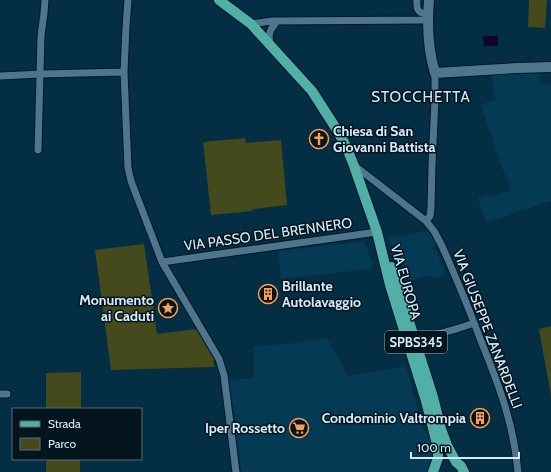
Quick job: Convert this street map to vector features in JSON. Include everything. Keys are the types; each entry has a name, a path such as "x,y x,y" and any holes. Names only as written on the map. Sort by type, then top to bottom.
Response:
{"main road":[{"path":"219,0 251,24 312,91 346,146 378,237"},
{"name":"VIA EUROPA","path":"378,237 394,274 447,446 456,462 461,466 464,472"},
{"name":"VIA EUROPA","path":"378,237 390,285 426,401 438,448 438,458 434,471"},
{"name":"VIA EUROPA","path":"434,471 442,462 456,462"}],"street":[{"path":"38,150 41,36 45,0"},
{"path":"128,0 124,72 128,168 131,181 162,262 219,359 224,375 236,472"},
{"path":"417,0 418,11 428,17"},
{"path":"426,220 430,216 431,208 435,99 434,73 431,62 428,17 429,0"},
{"path":"251,24 278,21 428,17"},
{"path":"271,46 269,36 271,30 278,21"},
{"path":"434,73 551,67"},
{"path":"0,76 124,72"},
{"name":"VIA GIUSEPPE ZANARDELLI","path":"354,166 426,220 441,244 501,391 510,420 518,472"},
{"name":"VIA PASSO DEL BRENNERO","path":"162,262 378,237"},
{"path":"414,337 423,337 454,330 474,323"}],"shaded area":[{"path":"483,36 498,36 498,46 484,46"},
{"path":"540,72 540,84 551,83 551,201 486,223 478,198 491,194 493,196 511,190 481,104 495,100 491,75"},
{"path":"428,231 437,245 433,248 437,253 446,274 437,278 426,276 410,281 403,263 387,238"},
{"path":"364,241 372,262 372,266 369,269 281,279 278,251"},
{"path":"327,338 348,376 406,366 423,428 429,436 434,460 432,472 241,472 229,380 254,378 254,346 285,344"}],"green space":[{"path":"529,0 547,0 545,28 528,27"},
{"path":"245,138 246,143 281,140 287,205 253,209 252,211 211,215 203,142"},
{"path":"144,244 157,334 197,329 215,360 213,361 215,367 111,370 95,250"},
{"path":"551,326 551,396 539,329"},
{"path":"81,372 81,408 46,408 46,373"},
{"path":"46,460 80,460 80,472 46,472"}],"place":[{"name":"Chiesa di San Giovanni Battista","path":"319,139"},
{"name":"Brillante Autolavaggio","path":"268,294"},
{"name":"Monumento ai Caduti","path":"168,308"},
{"name":"Condominio Valtrompia","path":"480,418"},
{"name":"Iper Rossetto","path":"299,428"}],"district":[{"name":"STOCCHETTA","path":"421,97"}]}
